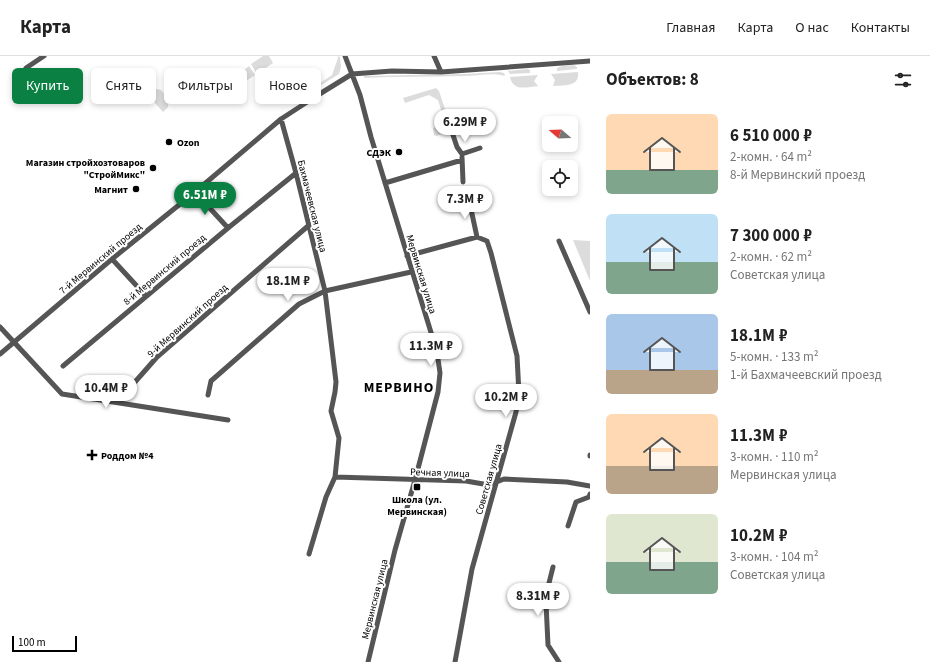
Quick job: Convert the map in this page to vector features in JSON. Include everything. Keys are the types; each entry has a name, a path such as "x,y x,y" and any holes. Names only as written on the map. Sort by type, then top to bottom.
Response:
{"street":[{"path":"26,68 44,56"},
{"name":"Мервинская улица","path":"345,56 360,95 411,272 436,352 440,373 438,392 395,550 368,662"},
{"path":"434,56 441,72"},
{"path":"578,56 578,62"},
{"path":"352,74 392,71 441,72 590,62"},
{"name":"7-й Мервинский проезд","path":"0,354 281,119 352,74"},
{"name":"Бахмачеевская улица","path":"281,119 325,291 336,382 331,412 339,438 335,477 326,497 309,554"},
{"path":"452,132 462,157 463,182"},
{"path":"385,183 462,157 480,148"},
{"name":"8-й Мервинский проезд","path":"63,366 296,173"},
{"path":"195,192 228,228"},
{"path":"407,256 477,237 469,200"},
{"name":"9-й Мервинский проезд","path":"135,382 157,357 308,226"},
{"name":"Советская улица","path":"455,662 472,569 516,412 519,394 517,356 492,253 487,241 477,237"},
{"path":"558,241 590,312"},
{"path":"112,259 146,296"},
{"path":"208,395 211,381 298,304 325,291 411,272"},
{"path":"0,327 62,394 228,420"},
{"name":"Речная улица","path":"335,477 466,481 489,486 504,479 567,482 590,486"},
{"path":"568,526 576,502 589,497 590,494"},
{"path":"553,567 546,603 548,645 559,662"}],"shaded area":[{"path":"263,56 269,56 273,63 266,68 255,68 255,71 251,64"},
{"path":"338,56 340,57 341,67 339,74 321,85 321,82 332,75"},
{"path":"574,65 577,69 557,71 557,68 562,66"},
{"path":"249,66 255,75 247,80 247,68"},
{"path":"530,70 530,73 510,74 508,71"},
{"path":"578,72 578,77 574,83 553,86 555,80 551,74"},
{"path":"504,73 505,76 490,74 364,78 364,76"},
{"path":"538,75 534,81 538,86 525,88 514,85 510,77"},
{"path":"436,88 439,91 446,112 442,113 438,100 429,95 405,103 403,98"},
{"path":"156,89 161,90 164,93 164,104 168,104 168,107 163,112 156,104"},
{"path":"447,123 449,124 449,132 436,136 434,135 433,128"},
{"path":"573,240 590,241 590,281"}],"place":[{"name":"Ozon","path":"169,142"},
{"name":"СДЭК","path":"399,152"},
{"name":"Магазин стройхозтоваров \"СтройМикс\"","path":"153,168"},
{"name":"Магнит","path":"136,189"},
{"name":"Роддом №4","path":"92,455"},
{"name":"Школа (ул. Мервинская)","path":"417,487"}],"district":[{"name":"МЕРВИНО","path":"399,387"}]}
